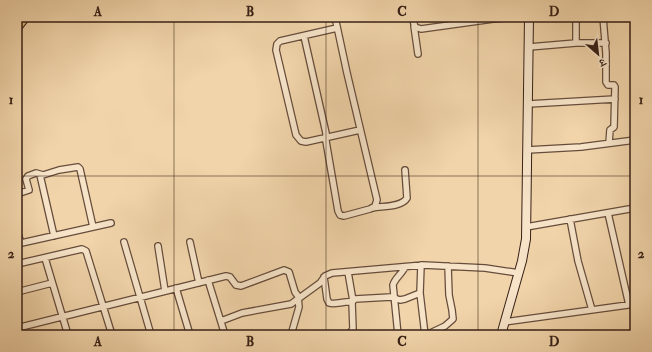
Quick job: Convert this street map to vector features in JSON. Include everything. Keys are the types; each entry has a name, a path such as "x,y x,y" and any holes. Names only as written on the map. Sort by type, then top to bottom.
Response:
{"main road":[{"path":"17,27 25,17"}],"street":[{"path":"335,17 376,200 376,204 373,208"},
{"path":"412,17 418,54"},
{"path":"414,25 416,28 421,29 493,19 517,17 529,18 526,239 519,273 501,335"},
{"path":"576,17 576,43"},
{"path":"603,17 606,43 606,82 608,85 615,85 614,126 610,130 609,143"},
{"path":"337,28 280,41 277,44 276,50 296,136 301,141 306,142 360,130"},
{"path":"304,36 326,133 339,213 344,216 373,208 400,204 408,198 405,170"},
{"path":"529,47 576,43 606,43"},
{"path":"528,104 615,99"},
{"path":"527,150 581,147 635,140"},
{"path":"17,194 29,190 26,179 28,176 36,173 40,175 77,167 79,168 93,227"},
{"path":"40,175 54,236"},
{"path":"526,227 635,208"},
{"path":"505,322 632,304 608,213"},
{"path":"570,219 578,261 592,310"},
{"path":"17,231 19,244 111,223"},
{"path":"124,242 151,335"},
{"path":"190,242 199,283"},
{"path":"158,246 165,291"},
{"path":"17,264 82,249 86,251 112,335"},
{"path":"45,258 68,335"},
{"path":"221,321 242,313 288,305 320,283 324,277 332,273 421,265 485,268 519,273"},
{"path":"421,265 420,293 426,335 445,326 453,319 449,295 448,266"},
{"path":"398,335 394,283 402,274 405,267"},
{"path":"21,335 18,328 208,280 229,276 236,285 241,286 282,270 286,270 289,272 295,292 299,298 299,309 291,335"},
{"path":"348,272 352,302 353,329 348,335"},
{"path":"324,277 327,301 332,304 344,301 352,302 356,298 390,296 405,299 420,293"},
{"path":"208,280 225,335"},
{"path":"17,292 52,283"},
{"path":"176,288 190,335"}]}
